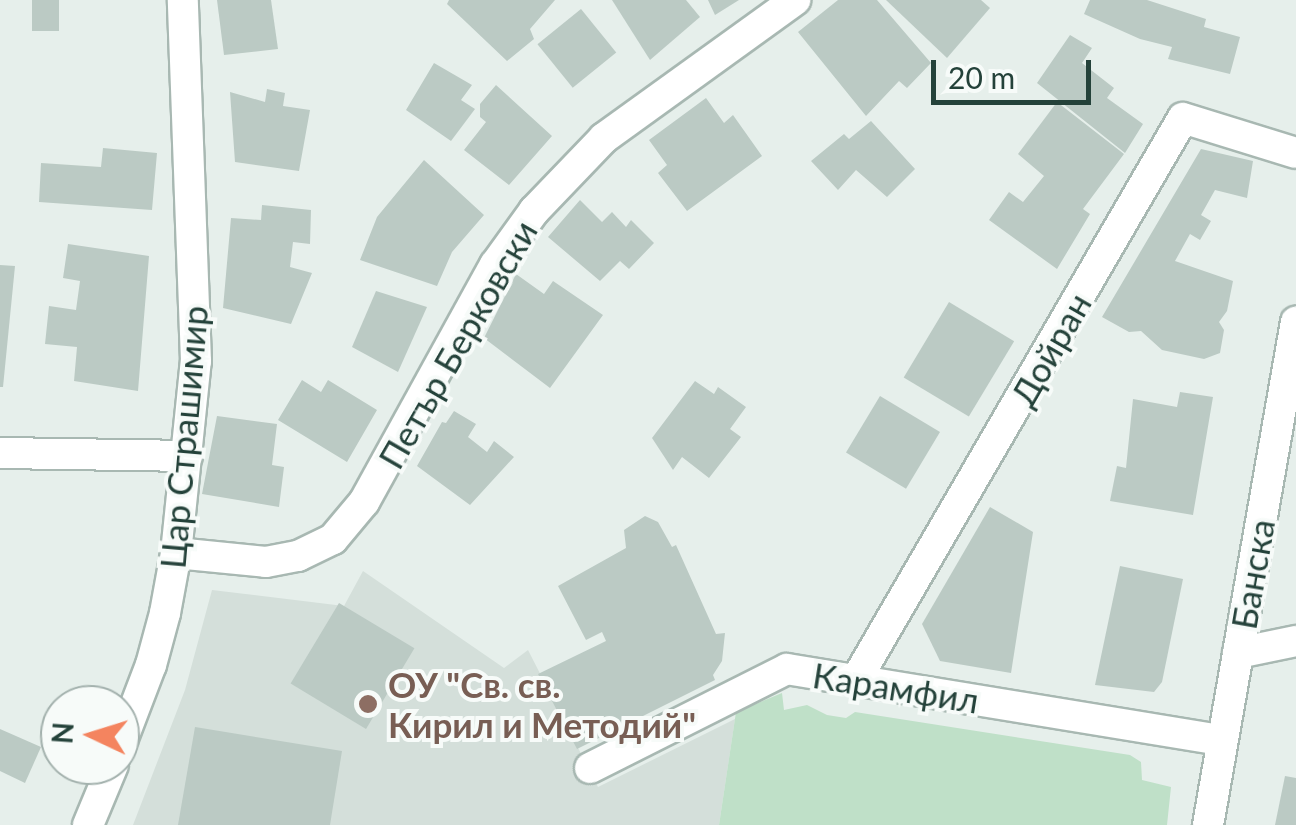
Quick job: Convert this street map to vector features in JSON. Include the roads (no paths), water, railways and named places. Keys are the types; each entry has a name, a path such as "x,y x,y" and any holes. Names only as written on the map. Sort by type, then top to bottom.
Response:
{"street":[{"name":"Цар Страшимир","path":"140,693 187,554 187,456 196,362 196,269 183,0"},
{"name":"Петър Берковски","path":"187,554 286,560 333,539 364,502 495,266 534,211 604,138 795,0"},
{"name":"Дойран","path":"856,680 1183,118 1296,153"},
{"name":"Банска","path":"1208,825 1296,322"},
{"path":"0,453 187,456"},
{"path":"1238,653 1296,641"},
{"name":"Карамфил","path":"590,768 787,669 1222,740"},
{"path":"88,825 105,785"}],"place":[{"name":"ОУ \"Св. св. Кирил и Методий\"","path":"368,704"}]}
